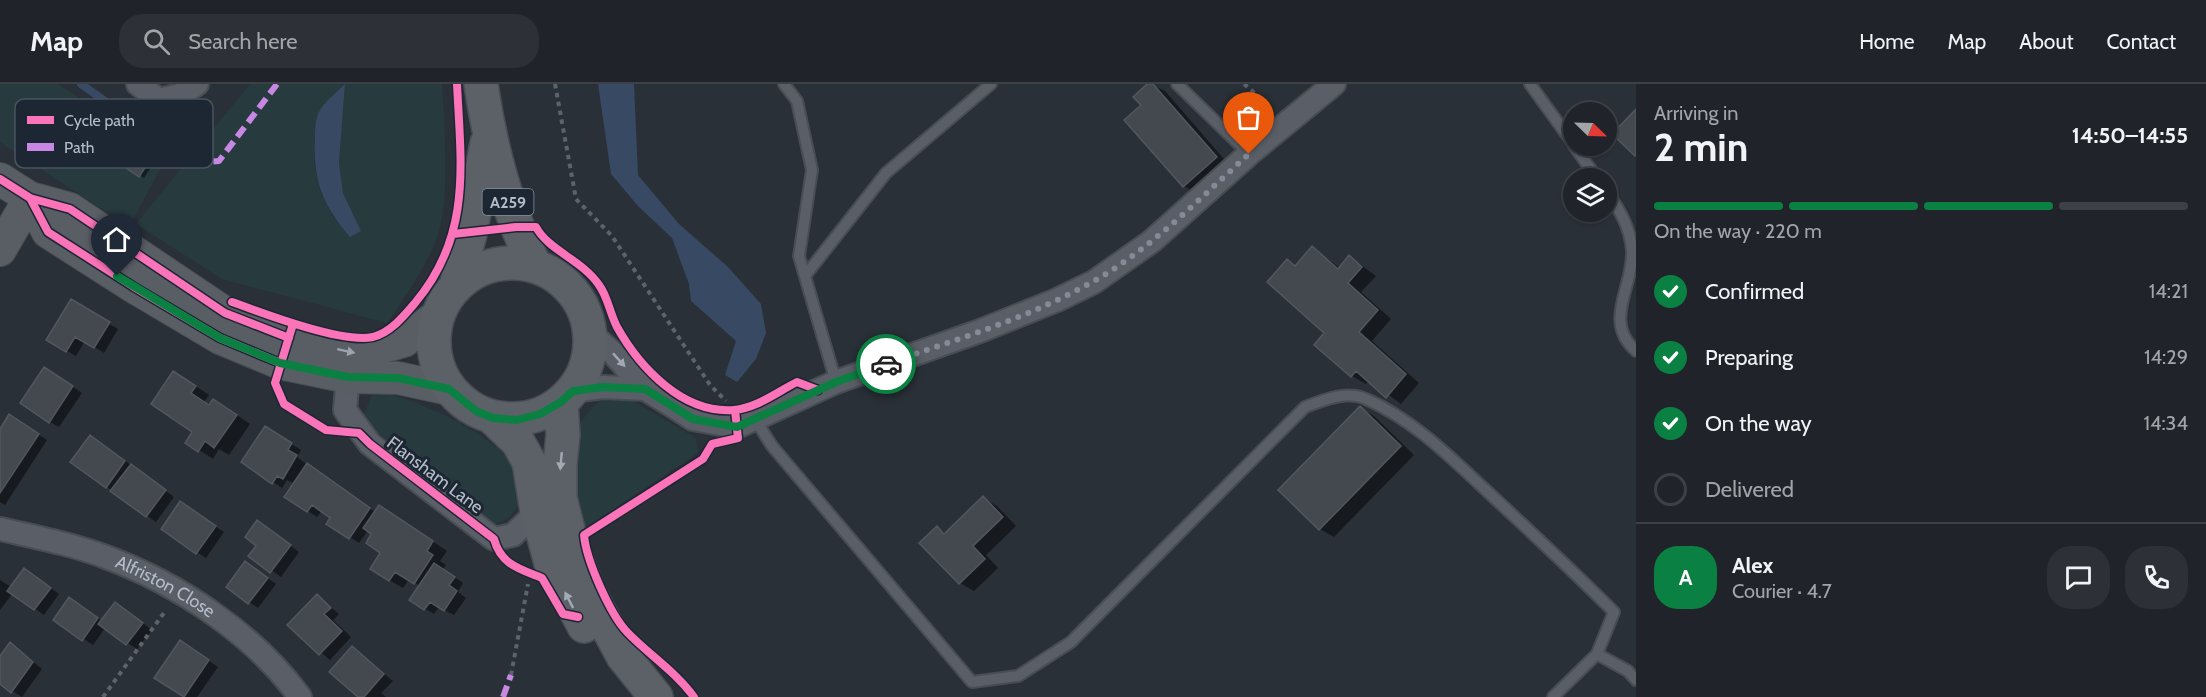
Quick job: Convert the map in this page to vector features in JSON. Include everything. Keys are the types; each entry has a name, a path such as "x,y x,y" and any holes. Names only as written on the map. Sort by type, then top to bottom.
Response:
{"main road":[{"name":"A259","path":"481,84 488,135 516,227 535,266"},
{"name":"A259","path":"456,286 470,234 488,135"},
{"path":"0,179 30,198 70,208 225,313 289,338 359,354 404,341 437,316"},
{"path":"0,250 30,198"},
{"path":"30,198 48,232 220,338 280,363 348,377 398,378 449,389"},
{"path":"514,262 535,266 556,275 573,291 585,311 590,333 590,354 584,373 567,397 540,414 517,420 493,418 476,411 449,389 434,354 433,335 437,316 456,286 472,273 493,265 514,262"},
{"path":"567,397 560,464 560,498 574,553 588,591 623,656 656,697"},
{"path":"493,418 518,442 529,462 537,512 540,568 593,637 623,656"}],"street":[{"path":"138,84 158,99"},
{"path":"164,99 180,96 196,84"},
{"path":"590,333 612,352 645,389 693,419 710,424 737,427 745,414 980,331 1057,300 1094,282 1152,241 1249,154 1334,84"},
{"name":"Flansham Lane","path":"348,377 345,410 370,444 494,539 513,535 537,512"},
{"path":"567,397 603,387 645,389"},
{"name":"Alfriston Close","path":"0,529 104,556 148,574 179,592 234,631 264,656 300,697"}],"lane":[{"path":"784,84 797,101 812,170 800,256 836,382"},
{"path":"806,276 886,173 991,84"},
{"path":"1177,84 1249,154"},
{"path":"1530,84 1563,130"},
{"path":"1617,208 1628,226 1631,268 1619,310 1620,328 1628,344 1636,351"},
{"path":"745,414 972,682 1018,676 1071,642 1305,407 1326,399 1346,396 1365,398 1428,436 1614,612 1597,654 1553,697"},
{"path":"1597,654 1628,671 1636,680"}],"path":[{"path":"555,84 576,199 612,236 710,385 745,414"},
{"path":"1244,84 1287,123"},
{"path":"725,409 745,414"},
{"path":"511,675 540,568"},
{"path":"103,697 179,592"}],"green space":[{"path":"0,84 58,84 81,99 15,99 15,152 0,142"},
{"path":"250,84 442,84 445,177 439,231 424,266 387,323 222,279 136,224 182,168 213,168 213,129","holes":["345,86 339,163 343,193 361,231 333,217 320,191 314,162"]},
{"path":"39,168 161,168 129,227"},
{"path":"386,393 424,406 493,444 510,461 520,479 520,497 511,515 493,525 368,425 363,416 372,396"},
{"path":"606,397 626,397 696,438 698,453 584,529 574,474 575,440 580,424 591,409"}],"water":[{"path":"345,84 339,163 343,193 361,231 350,237 333,214 322,192 315,154 319,112"},
{"path":"598,84 634,84 638,175 679,224 728,267 761,304 766,333 756,359 737,382 725,375 736,341 691,301 689,284 672,238 638,206 611,174"}],"building":[{"path":"1147,84 1153,84 1217,157 1183,187 1124,120 1141,105 1133,97"},
{"path":"1636,109 1635,156 1617,139 1617,129"},
{"path":"126,168 145,168 139,177"},
{"path":"1312,246 1338,269 1349,255 1362,267 1348,283 1378,310 1359,332 1406,374 1386,398 1356,371 1351,377 1314,345 1324,333 1267,282 1287,259 1295,266"},
{"path":"71,299 110,322 94,348 75,337 66,352 46,340"},
{"path":"44,367 73,386 49,423 20,403"},
{"path":"173,371 196,386 191,393 209,405 213,399 237,415 214,448 205,441 198,452 185,443 192,432 151,404"},
{"path":"1360,406 1401,446 1319,530 1278,490"},
{"path":"9,414 39,434 0,493 0,429"},
{"path":"265,426 292,443 288,450 297,455 283,479 277,476 272,484 241,462"},
{"path":"90,435 125,461 106,488 70,462"},
{"path":"307,463 370,508 349,539 326,524 330,518 312,505 307,512 284,497"},
{"path":"131,464 166,490 146,517 110,491"},
{"path":"983,496 1003,517 973,546 985,559 959,584 919,543 937,526 944,534"},
{"path":"180,501 216,526 196,554 161,529"},
{"path":"379,505 433,541 427,551 433,555 414,584 395,572 389,581 370,569 380,553 366,543 371,534 363,528"},
{"path":"257,520 291,545 270,573 248,556 256,546 245,537"},
{"path":"245,561 268,578 248,604 226,587"},
{"path":"434,563 455,577 449,585 457,591 444,611 430,602 424,610 409,600"},
{"path":"24,568 51,588 34,610 7,591"},
{"path":"317,594 331,608 324,614 342,631 319,655 287,625"},
{"path":"69,597 98,618 82,641 53,620"},
{"path":"115,602 143,623 126,645 98,624"},
{"path":"180,640 209,660 184,697 154,678"},
{"path":"10,642 33,662 11,693 0,684 0,656"},
{"path":"352,646 384,674 364,697 358,697 329,672"}],"waterway":[{"path":"81,84 102,99"}],"marked path":[{"path":"213,162 219,161 277,84"},
{"path":"503,697 511,675"}],"cycle path":[{"path":"232,302 302,326 343,336 373,337 397,323 415,303 433,277 446,251 454,225 459,198 460,171 457,84"},
{"path":"0,179 30,198 70,209 225,313 289,338"},
{"path":"30,198 48,232 220,338 280,363"},
{"path":"453,234 536,227 541,235 592,276 605,295 617,327 638,358 665,385 697,404 715,409 742,409 759,403 797,382 818,390"},
{"path":"293,324 275,383 284,404 326,430 359,433 370,444 494,539 501,555 512,565 542,578 563,614 578,617"},
{"path":"694,697 679,679 620,624 594,572 584,535 703,459 712,444 738,438 735,410"}],"way so far":[{"path":"886,364 980,331 1057,300 1094,282 1152,241 1249,154"}],"route":[{"path":"117,276 220,338 280,363 348,377 398,378 449,389 461,402 493,418 517,420 540,414 561,402 573,391 603,387 645,389 693,419 710,424 737,427 836,382 886,364"}]}
